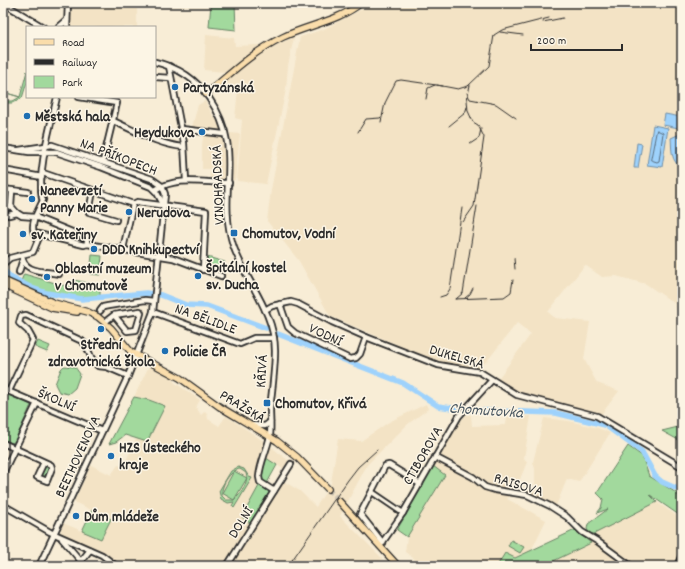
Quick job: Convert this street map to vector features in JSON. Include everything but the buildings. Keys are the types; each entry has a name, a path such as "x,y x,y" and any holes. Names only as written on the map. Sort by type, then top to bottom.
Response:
{"main road":[{"path":"206,94 245,61 273,42 346,12 361,3"},
{"path":"3,280 54,303 93,314 105,322 136,356"},
{"path":"3,285 52,308 93,314"},
{"name":"PRAŽSKÁ","path":"136,356 180,378 220,407 270,436 297,457 328,489"},
{"path":"339,501 382,544 398,566"}],"street":[{"path":"3,3 41,26"},
{"path":"67,26 68,3"},
{"path":"60,26 67,20"},
{"name":"VINOHRADSKÁ","path":"156,62 169,66 189,76 206,94 222,119 229,152 227,204 232,239 237,253 265,310"},
{"path":"169,66 170,78 182,129 186,181"},
{"path":"156,77 170,78"},
{"path":"58,98 45,152 41,190 43,199 35,217 33,230 36,234 84,245 87,244 123,249 173,258 220,276"},
{"path":"85,98 117,103 103,161"},
{"path":"113,121 149,137 174,146 184,147"},
{"path":"182,129 223,134"},
{"name":"NA PŘÍKOPECH","path":"47,145 52,144 103,161 152,179 162,186 165,194 153,312"},
{"path":"3,148 19,150 47,145"},
{"name":"NA PŘÍKOPECH","path":"19,150 56,152 101,166 146,184 155,190 164,206"},
{"path":"3,170 42,175 133,204 138,202 206,210 203,270"},
{"path":"155,190 162,186 186,181 229,183"},
{"path":"3,189 28,192"},
{"path":"12,191 11,206 17,213 22,216 35,217 87,238 87,244"},
{"path":"93,191 89,212 116,220"},
{"path":"123,249 133,204"},
{"path":"3,209 11,206"},
{"path":"5,216 17,213"},
{"path":"3,264 10,258 33,252 40,235"},
{"path":"19,272 22,262 22,255"},
{"path":"22,262 27,268 58,274"},
{"path":"100,311 105,306 154,299"},
{"name":"DUKELSKÁ","path":"265,310 280,304 291,302 298,304 332,322 366,337 438,365 480,372 517,395 597,416 682,467"},
{"name":"VODNÍ","path":"280,304 288,327 295,333 350,358 356,358 360,354 366,337"},
{"name":"KŘIVÁ","path":"265,310 274,338 275,351 270,436"},
{"path":"105,322 114,315 140,311 141,313 136,330 127,331 114,315"},
{"name":"NA BĚLIDLE","path":"153,312 240,344 254,338 274,338"},
{"name":"BEETHOVENOVA","path":"39,566 128,376 153,312"},
{"path":"5,391 33,340 28,331 18,323 21,316 26,315 85,343 92,360 98,366 107,367 128,376"},
{"name":"CTIBOROVA","path":"382,544 403,513 445,437 459,416 492,380"},
{"name":"ŠKOLNÍ","path":"5,391 102,431"},
{"path":"3,474 36,403"},
{"path":"252,425 265,426 270,422"},
{"path":"270,436 259,477 260,482 274,491"},
{"path":"3,443 44,462"},
{"name":"RAISOVA","path":"435,457 473,477 486,487 495,490 527,495 550,506 566,517 582,532 598,541 631,566"},
{"name":"DOLNÍ","path":"227,566 291,464"},
{"path":"382,544 360,516 385,466 389,465 420,484"},
{"path":"372,492 403,513"},
{"path":"4,508 54,534 102,556 116,566"},
{"path":"60,536 83,564"},
{"path":"77,566 83,564 90,550"},
{"path":"677,566 682,555"}],"shaded area":[{"path":"72,3 137,3 137,26 70,26"},
{"path":"374,3 682,3 682,322 674,303 646,284 616,276 602,277 585,265 548,312 555,318 590,322 584,359 597,383 619,391 600,416 587,410 523,394 497,380 531,334 517,323 487,361 477,369 443,364 330,316 299,261 267,221 271,190 300,37 324,29"},
{"path":"206,35 234,38 235,46 259,45 267,49 294,37 288,66 286,89 266,184 237,181 242,120 235,118 238,89 225,86 225,72 204,70"},
{"path":"205,101 214,118 217,117 224,137 230,137 230,133 240,134 235,180 210,178 210,169 202,169 202,145 204,130 192,127 198,105"},
{"path":"149,366 169,374 175,383 200,400 196,407 201,415 205,411 208,419 219,426 226,416 265,442 256,479 260,484 251,524 226,566 118,566 103,554 60,533 63,523 101,539 111,519 74,502 91,465 111,475 118,465 123,467 137,438 147,442 165,406 149,400 134,397"},
{"path":"426,404 428,409 408,424 367,465 340,516 382,558 378,566 230,566 283,481 300,491 316,507 331,483 338,439 361,441 389,422"},
{"path":"466,415 471,415 472,426 506,425 507,417 531,416 524,458 527,462 516,489 507,499 546,520 531,551 515,558 505,553 497,566 424,566 405,552 407,537 445,475 433,466 455,427"},
{"path":"544,418 569,421 598,428 610,433 579,482 567,479 556,506 529,493 528,488 535,486 535,469 533,462"},
{"path":"269,445 290,462 285,470 266,458"},
{"path":"657,502 678,517 682,514 682,566 543,566 591,543 594,534"}],"green space":[{"path":"211,3 235,3 236,30 209,27"},
{"path":"26,75 26,85 22,98 12,103 3,103 3,101 13,101 20,97"},
{"path":"92,255 102,256 100,275 90,274"},
{"path":"207,257 225,262 220,273 206,268"},
{"path":"24,274 69,287 73,280 100,285 100,296 80,297 49,293 21,281"},
{"path":"38,341 50,346 47,352 35,347"},
{"path":"64,366 75,367 80,374 75,388 68,394 59,392 55,384 61,369"},
{"path":"6,394 31,405 15,441 12,443 3,439 3,400"},
{"path":"134,397 149,400 165,406 147,442 125,435 116,442 109,444"},
{"path":"682,426 682,442 662,431"},
{"path":"628,446 642,456 649,476 682,498 682,512 679,515 650,495 657,502 594,534 589,533 587,529 588,524 608,509 597,513 601,508 603,499 597,493"},
{"path":"266,458 277,465 267,483 263,481 261,474"},
{"path":"44,465 49,465 50,469 44,478 40,474"},
{"path":"433,466 445,475 407,537 397,530"},
{"path":"238,467 244,469 249,477 252,478 234,508 232,506 234,502 228,503 221,499 219,491 231,471","holes":["240,469 246,473 247,478 244,488 234,500 226,500 222,496 224,484 234,471"]},
{"path":"234,471 247,478 234,500 222,493"},
{"path":"260,484 270,491 251,524 242,517"},
{"path":"92,510 111,519 101,539 82,531"},
{"path":"575,530 591,543 543,566 497,566 505,553 515,558"},
{"path":"511,540 524,547 520,553 508,546"}],"water":[{"path":"665,114 681,117 679,128 663,125"},
{"path":"653,125 668,128 662,167 647,165"},
{"path":"682,133 682,167 675,162 671,138"},
{"path":"637,143 642,144 638,168 634,168"}],"waterway":[{"name":"Chomutovka","path":"3,270 12,278 32,288 47,293 82,299 146,293 161,295 186,305 207,306 266,328"},
{"name":"Chomutovka","path":"278,334 403,383 438,406 466,410 556,413 605,425 642,452 655,476 662,482 682,491"}],"tunnel":[{"path":"328,489 339,501"}],"railway":[{"path":"437,85 458,89 468,86 489,66 494,35 502,30 549,18"},
{"path":"543,22 563,18"},
{"path":"500,32 523,35"},
{"path":"381,122 385,103 396,81 401,80 443,86"},
{"path":"426,99 428,88 435,85"},
{"path":"463,222 474,206 484,137 478,125 473,122 468,111 467,100 470,85"},
{"path":"467,93 470,99 496,104 516,118"},
{"path":"449,126 465,113 467,107"},
{"path":"358,132 366,119 380,118 384,114"},
{"path":"470,144 479,138 481,129"},
{"path":"456,299 463,293 477,206"},
{"path":"440,297 446,295 450,289 462,208"},
{"path":"514,258 515,269"},
{"path":"455,299 504,297 511,292 513,280"},
{"path":"465,298 470,294 473,288"},
{"path":"288,566 348,480 358,467 377,450"}],"place":[{"name":"Partyzánská","path":"175,87"},
{"name":"Městská hala","path":"27,116"},
{"name":"Heydukova","path":"202,132"},
{"name":"Naneevzetí Panny Marie","path":"32,199"},
{"name":"Nerudova","path":"129,212"},
{"name":"Chomutov, Vodní","path":"234,233"},
{"name":"sv. Kateřiny","path":"23,234"},
{"name":"DDD Knihkupectví","path":"94,249"},
{"name":"Špitální kostel sv. Ducha","path":"198,276"},
{"name":"Oblastní muzeum v Chomutově","path":"47,277"},
{"name":"Střední zdravotnická škola","path":"101,329"},
{"name":"Policie ČR","path":"165,351"},
{"name":"Chomutov, Křivá","path":"267,403"},
{"name":"HZS Ústeckého kraje","path":"111,456"},
{"name":"Dům mládeže","path":"76,516"}]}
